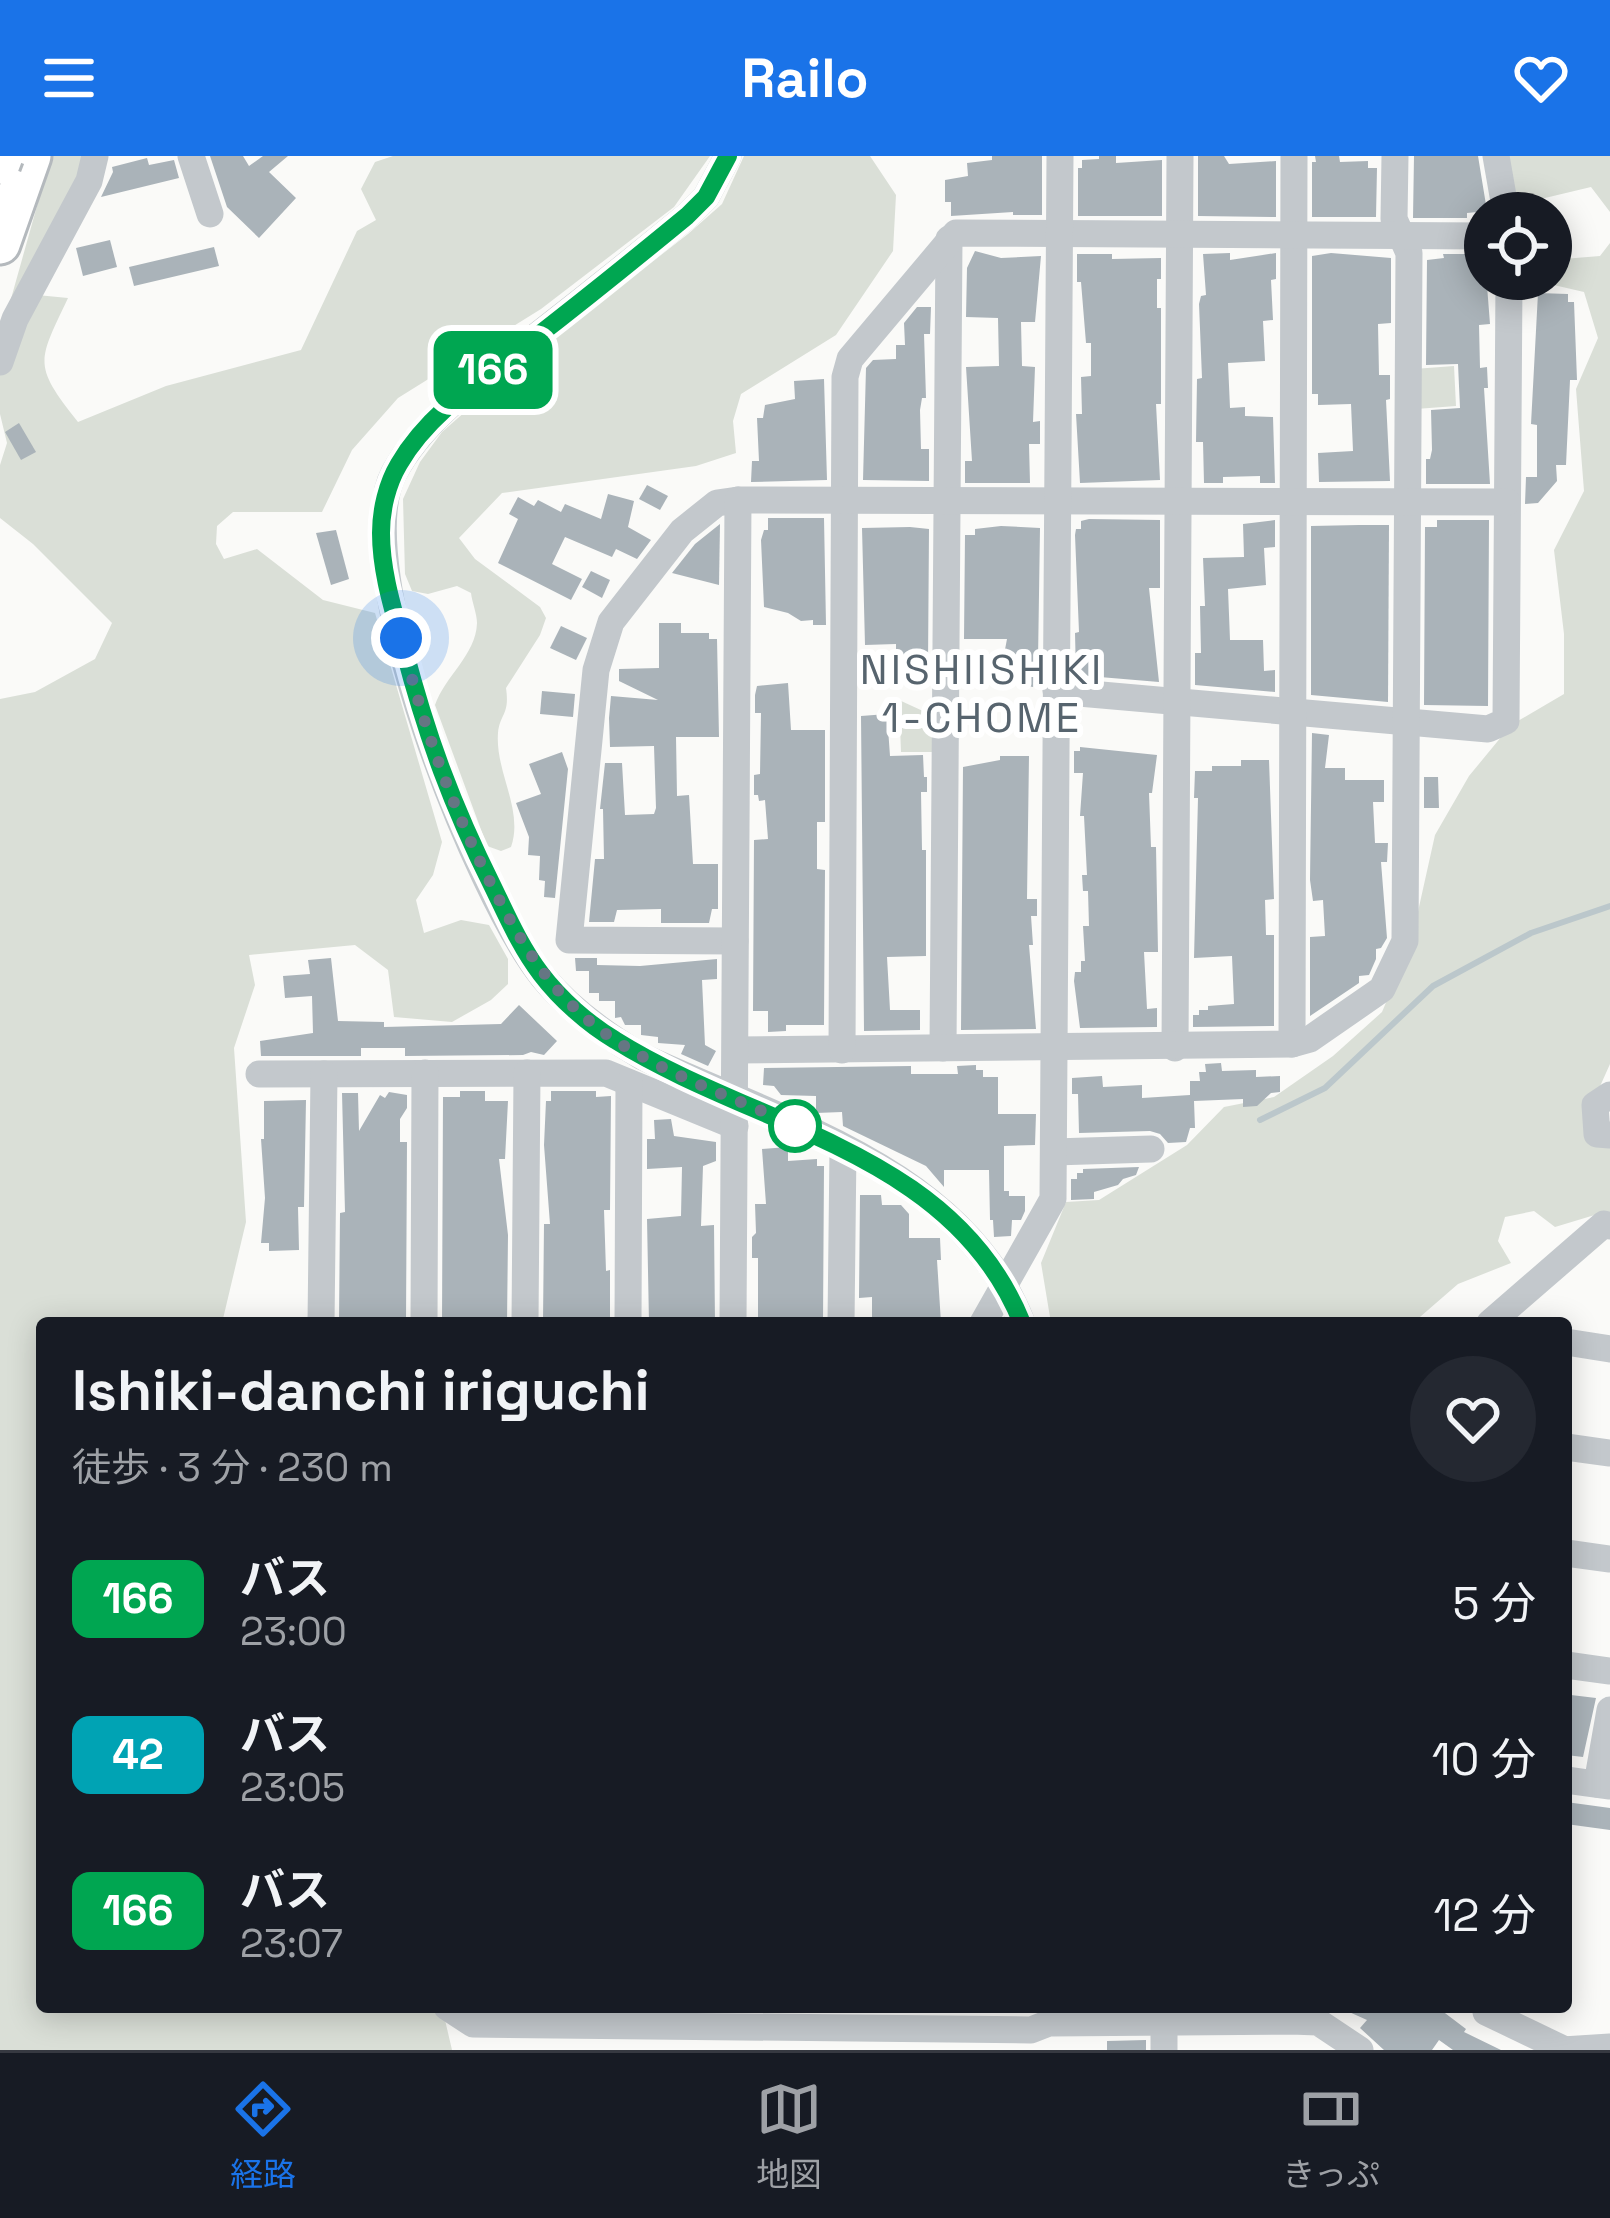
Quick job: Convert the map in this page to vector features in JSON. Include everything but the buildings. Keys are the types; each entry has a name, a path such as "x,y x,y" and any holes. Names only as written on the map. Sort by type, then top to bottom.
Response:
{"highway":[{"path":"0,244 11,162"}],"street":[{"path":"0,362 15,319 89,181 95,156"},
{"path":"191,156 210,214"},
{"path":"728,156 706,197 687,216 458,396 416,440 390,480 381,532 392,603 434,758 461,824 520,941 568,1004 609,1037 735,1113"},
{"path":"986,1317 1054,1199 1060,156"},
{"path":"1175,1048 1180,156"},
{"path":"1292,1044 1294,156"},
{"path":"736,1050 1292,1044 1310,1039 1382,989 1405,940 1409,253 1394,219 1395,156"},
{"path":"1496,156 1502,192"},
{"path":"842,1050 844,377 850,358 956,233 1464,236"},
{"path":"943,1048 949,239"},
{"path":"1056,691 1487,729 1506,721 1509,300"},
{"path":"735,941 569,940 596,670 611,622 682,531 717,503 844,498 1507,502"},
{"path":"733,1317 737,500"},
{"path":"424,1317 425,1073"},
{"path":"526,1317 527,1073"},
{"path":"259,1074 606,1073 735,1113 843,1148 906,1183 951,1220 1004,1285 1019,1317"},
{"path":"321,1317 324,1074"},
{"path":"628,1317 629,1083"},
{"path":"1610,1094 1595,1105 1598,1134 1610,1135"},
{"path":"841,1317 843,1148"},
{"path":"1054,1152 1150,1149"},
{"path":"1497,1317 1604,1224 1610,1226"},
{"path":"1572,1343 1610,1349"},
{"path":"1572,1448 1610,1453"},
{"path":"1572,1554 1610,1559"},
{"path":"1572,1666 1610,1671"},
{"path":"1572,1781 1604,1785 1610,1710"},
{"path":"451,2013 473,2024 523,2027 731,2028 838,2017 892,2039 938,2018 1030,2030 1164,2026 1290,2014 1318,2022 1360,2050"},
{"path":"1488,2013 1563,2050 1610,2048"}],"shaded area":[{"path":"51,156 96,156 37,295 68,298 44,362 53,387 78,422 166,386 301,350 357,231 376,220 361,189 375,162 393,156 710,156 674,207 541,309 398,398 352,450 322,512 233,512 217,526 216,544 224,559 257,549 323,600 375,613 442,842 433,875 416,900 424,933 461,920 489,925 508,959 508,984 491,1000 452,1022 394,1017 388,970 355,945 249,955 255,985 234,1048 246,1222 223,1317 36,1317 36,2013 443,2013 452,2050 0,2050 0,699 35,692 95,659 112,623 33,544 0,518 0,465 7,443 0,414 0,338"},
{"path":"744,156 870,156 896,195 893,251 836,335 741,394 733,421 736,453 696,466 502,493 459,538 475,559 540,607 546,618 506,688 507,704 498,733 514,819 511,847 501,851 487,846 435,705 475,635 471,593 457,586 428,594 412,591 405,574 403,499 420,462 442,432 722,204"},
{"path":"1504,156 1610,156 1610,212 1591,187 1570,192 1513,192"},
{"path":"1610,243 1610,1064 1589,1111 1610,1146 1610,1216 1598,1214 1555,1227 1534,1211 1505,1217 1498,1241 1511,1263 1458,1284 1420,1317 1050,1317 1041,1263 1066,1202 1099,1200 1187,1145 1224,1107 1274,1097 1333,1056 1382,1012 1411,943 1435,835 1469,776 1511,725 1564,694 1564,634 1554,550 1584,491 1576,389 1598,338 1584,292 1572,289 1572,258 1600,256"},
{"path":"1454,366 1456,406 1416,409 1414,369"},
{"path":"899,700 936,717 938,752 901,752"}],"waterway":[{"path":"1260,1120 1325,1088 1433,986 1531,933 1610,906"}],"bus line":[{"name":"166","path":"728,156 706,197 687,216 458,396 416,440 390,480 385,503 381,532 392,603 419,708 450,799 541,974 568,1004 641,1056 843,1148 906,1183 951,1220 986,1259 1019,1317"}],"district":[{"name":"NISHIISHIKI 1-CHOME","path":"982,693"}],"route":[{"path":"401,638 450,799 541,974 568,1004 609,1037 795,1126"}]}
